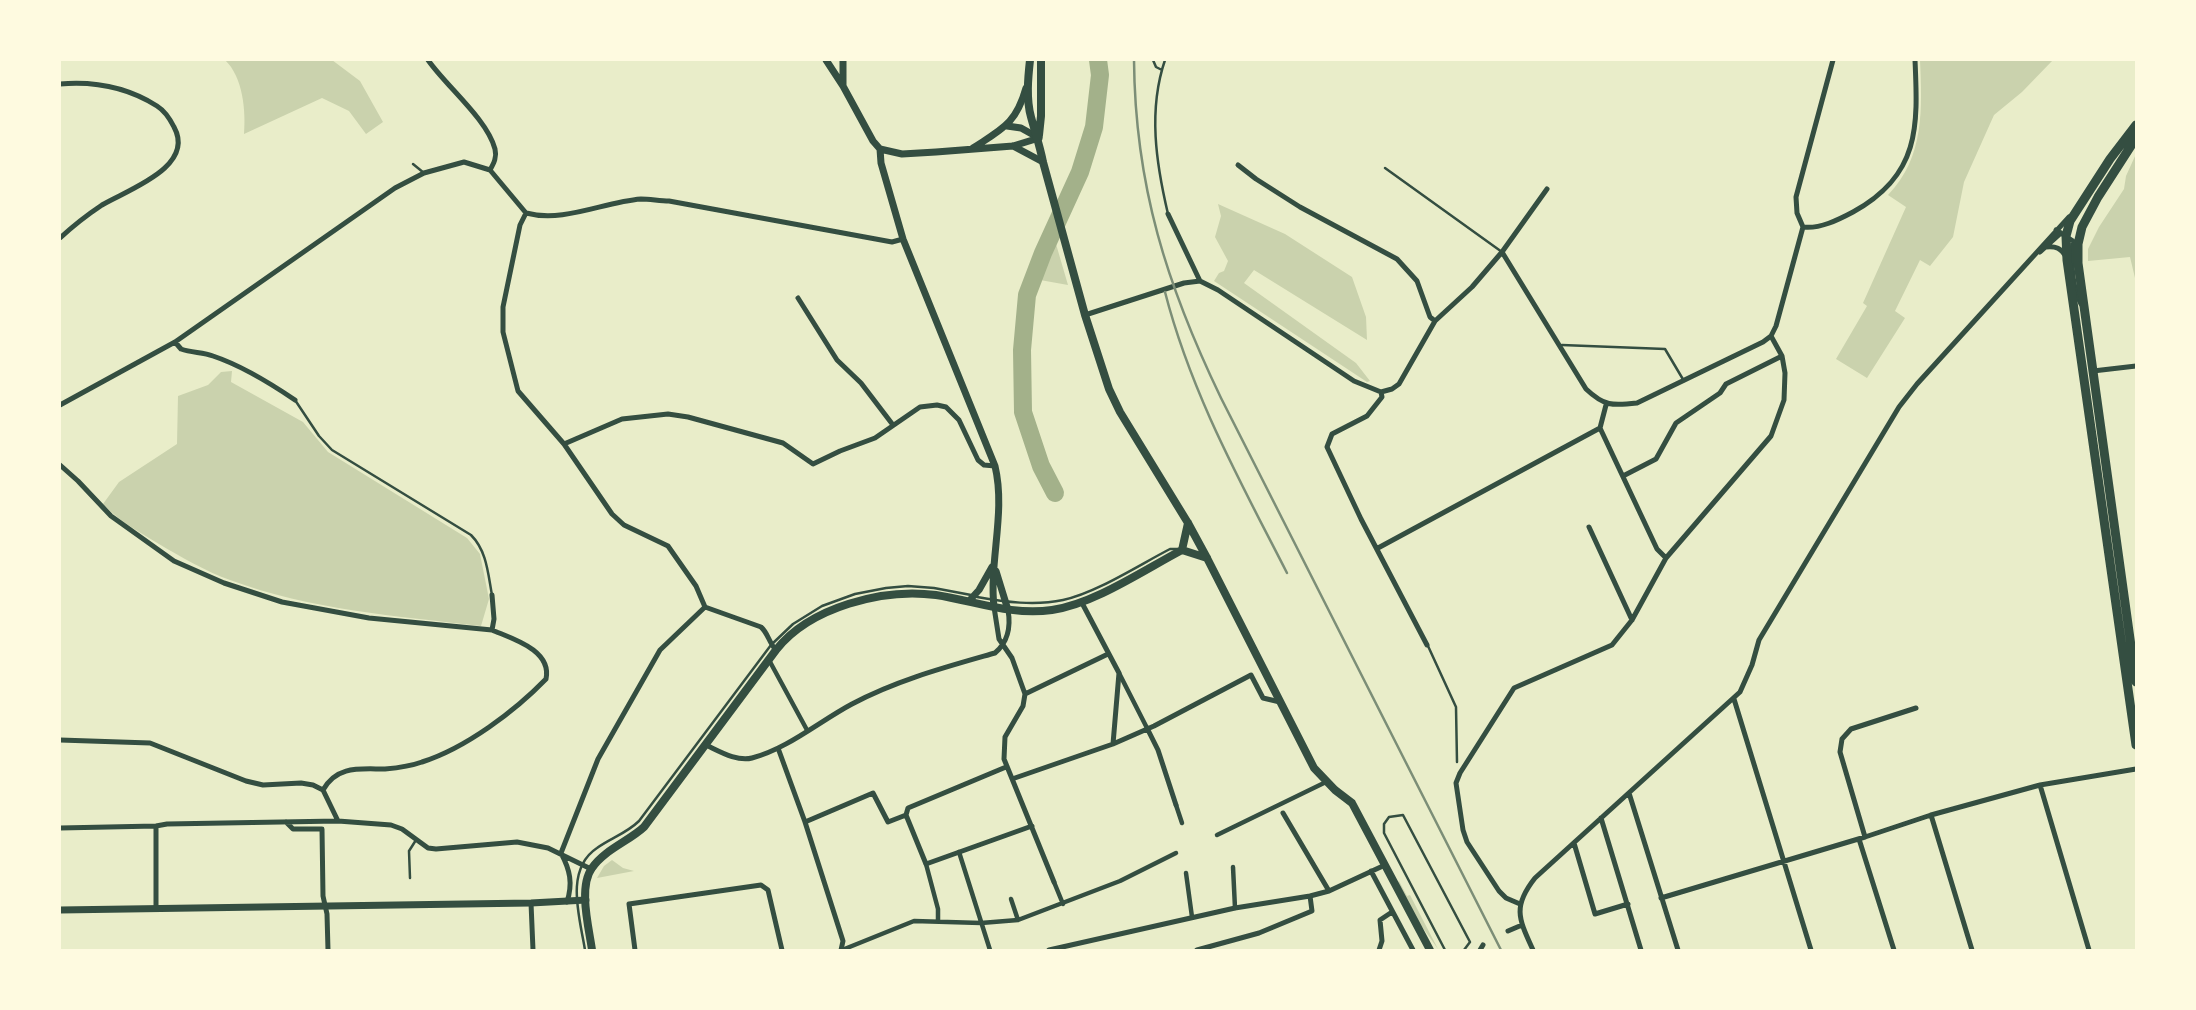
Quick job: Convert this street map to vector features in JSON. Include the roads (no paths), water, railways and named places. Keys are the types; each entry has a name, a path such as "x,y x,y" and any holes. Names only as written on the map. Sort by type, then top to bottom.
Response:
{"main road":[{"path":"1030,60 1027,83 1031,116 1085,315 1119,412 1188,523 1314,768 1352,803 1430,950"},
{"path":"1039,138 1041,60"},
{"path":"2137,125 2110,159 2061,233 2137,745"},
{"path":"2137,138 2088,215 2078,244 2137,682"},
{"path":"1182,550 1188,523"},
{"path":"592,950 582,900 587,866 644,827 769,659 773,647 792,633 832,610 871,597 915,594 971,598 1035,612 1082,603 1182,550 1207,558"}],"street":[{"path":"429,60 484,125 495,149 495,162 490,170"},
{"path":"826,60 880,149 883,171 903,239 939,322 995,466 998,479 994,563 997,633 1012,659 1025,694 1023,706 1005,737 1003,751 1006,767 1063,904"},
{"path":"843,60 843,86"},
{"path":"1502,252 1586,390 1606,405 1637,403 1763,342 1771,336 1776,326 1803,227 1797,214 1796,197 1833,60"},
{"path":"1803,227 1821,226 1844,217 1867,204 1893,181 1906,160 1914,133 1917,115 1915,60"},
{"path":"60,84 85,82 123,88 160,107 177,132 178,145 174,158 164,170 85,216 60,238"},
{"path":"973,148 1007,126 1017,111 1027,83"},
{"path":"1007,126 1021,128 1039,138"},
{"path":"880,149 902,154 1013,146 1039,138"},
{"path":"1013,146 1043,162"},
{"path":"60,405 175,342 395,188 424,173 464,162 490,170 526,213 543,216 640,199 669,201 892,242 903,239"},
{"path":"1238,165 1300,207 1397,259 1417,281 1430,317 1435,321"},
{"path":"1085,315 1184,283 1200,281 1218,289 1354,381 1381,392 1392,389 1399,384 1435,321 1472,287 1502,252 1547,189"},
{"path":"2022,269 2061,233 2078,207"},
{"path":"526,213 520,225 503,307 503,332 518,391 564,444 612,514 624,525 668,546 696,586 705,607 765,630 773,647"},
{"path":"1168,214 1200,281"},
{"path":"2070,221 2088,215"},
{"path":"1533,950 1522,925 1520,904 1525,891 1535,878 1734,699 1747,679 1759,640 1899,407 2022,269 2061,233"},
{"path":"2061,233 2073,241 2073,276 2077,296 2085,310"},
{"path":"2046,247 2062,249 2067,260"},
{"path":"799,298 838,360 862,383 893,425"},
{"path":"1520,904 1506,898 1470,848 1463,830 1456,782 1514,688 1612,645 1632,620 1666,558 1771,436 1784,400 1785,373 1782,356 1771,336"},
{"path":"175,342 181,349 211,355 242,368 295,400"},
{"path":"1623,476 1656,460 1676,424 1720,393 1726,384 1782,356"},
{"path":"2093,371 2137,366"},
{"path":"1381,392 1382,397 1367,416 1332,433 1326,447 1427,645"},
{"path":"564,444 622,419 668,414 783,443 813,464 875,438 920,407 937,405 946,407 959,420 978,460 984,465 995,466"},
{"path":"1606,405 1600,428 1657,549 1666,558"},
{"path":"1378,548 1600,428"},
{"path":"60,465 122,524 174,561 224,583 282,602 369,618 492,630 512,638 539,654 544,660 548,672 546,679 512,712 442,755 388,769 353,768 334,776 323,790"},
{"path":"1589,527 1632,620"},
{"path":"971,598 994,563"},
{"path":"706,745 736,757 750,759 778,748 853,703 888,686 995,653 1003,645 1009,629 1007,606 994,563"},
{"path":"492,595 492,630"},
{"path":"1082,603 1158,750 1182,823"},
{"path":"567,902 571,878 561,853 598,759 660,650 705,607"},
{"path":"1025,694 1108,654"},
{"path":"769,659 807,730"},
{"path":"1012,779 1113,744 1262,669"},
{"path":"1113,744 1119,673"},
{"path":"1251,675 1263,698 1280,702"},
{"path":"1734,699 1811,950"},
{"path":"1894,950 1840,752 1842,738 1851,729 1916,708"},
{"path":"60,740 150,743 246,781 263,785 313,785 323,790 338,821"},
{"path":"778,748 805,822 842,941 842,950 914,921 981,923 1018,920 1120,881 1176,853"},
{"path":"938,921 938,909 926,864 906,816 908,808 1006,767"},
{"path":"1661,898 2040,785 2137,769"},
{"path":"1217,835 1327,782"},
{"path":"2040,785 2089,950"},
{"path":"805,822 873,793 888,822 906,816"},
{"path":"1629,793 1678,950"},
{"path":"1279,805 1329,891"},
{"path":"1931,816 1972,950"},
{"path":"1601,818 1641,950"},
{"path":"60,828 338,821 391,825 402,829 428,848 436,849 517,842 548,848 587,866"},
{"path":"286,822 293,829 322,829 323,897 328,950"},
{"path":"156,826 156,909"},
{"path":"926,864 1032,826"},
{"path":"1574,843 1595,914 1628,904"},
{"path":"959,852 990,950"},
{"path":"1049,950 1235,908 1310,896 1329,891 1385,865"},
{"path":"1233,867 1235,908"},
{"path":"1371,871 1412,950"},
{"path":"1186,873 1192,917"},
{"path":"635,950 628,904 761,885 768,890 782,950"},
{"path":"1197,950 1259,933 1312,911 1310,896"},
{"path":"1012,899 1018,920"},
{"path":"60,910 582,900"},
{"path":"531,903 533,950"},
{"path":"1379,950 1382,941 1380,920 1392,912"},
{"path":"1508,931 1522,925"}],"lane":[{"path":"1153,60 1156,67 1162,70"},
{"path":"1165,60 1154,130 1168,214"},
{"path":"413,164 424,173"},
{"path":"1385,168 1502,252"},
{"path":"1559,345 1665,349 1684,381"},
{"path":"295,400 319,436 332,450 471,535 480,544 492,595"},
{"path":"1007,606 1064,600 1099,586 1170,549 1182,550"},
{"path":"1427,645 1456,707 1457,762"},
{"path":"587,866 596,849 631,829 639,821 773,647"},
{"path":"1445,950 1384,833 1384,824 1389,817 1403,815 1466,932 1470,942 1464,950"},
{"path":"1371,838 1384,833"},
{"path":"410,878 410,850 416,840"},
{"path":"582,900 585,950"}],"waterway":[{"path":"1055,493 1041,466 1023,412 1022,350 1027,295 1080,172 1094,127 1100,75 1098,60"}],"railway":[{"path":"1134,60 1140,150 1148,193 1170,275 1185,316 1221,398 1501,950"},
{"path":"1165,292 1188,366 1218,436 1287,573"}]}
